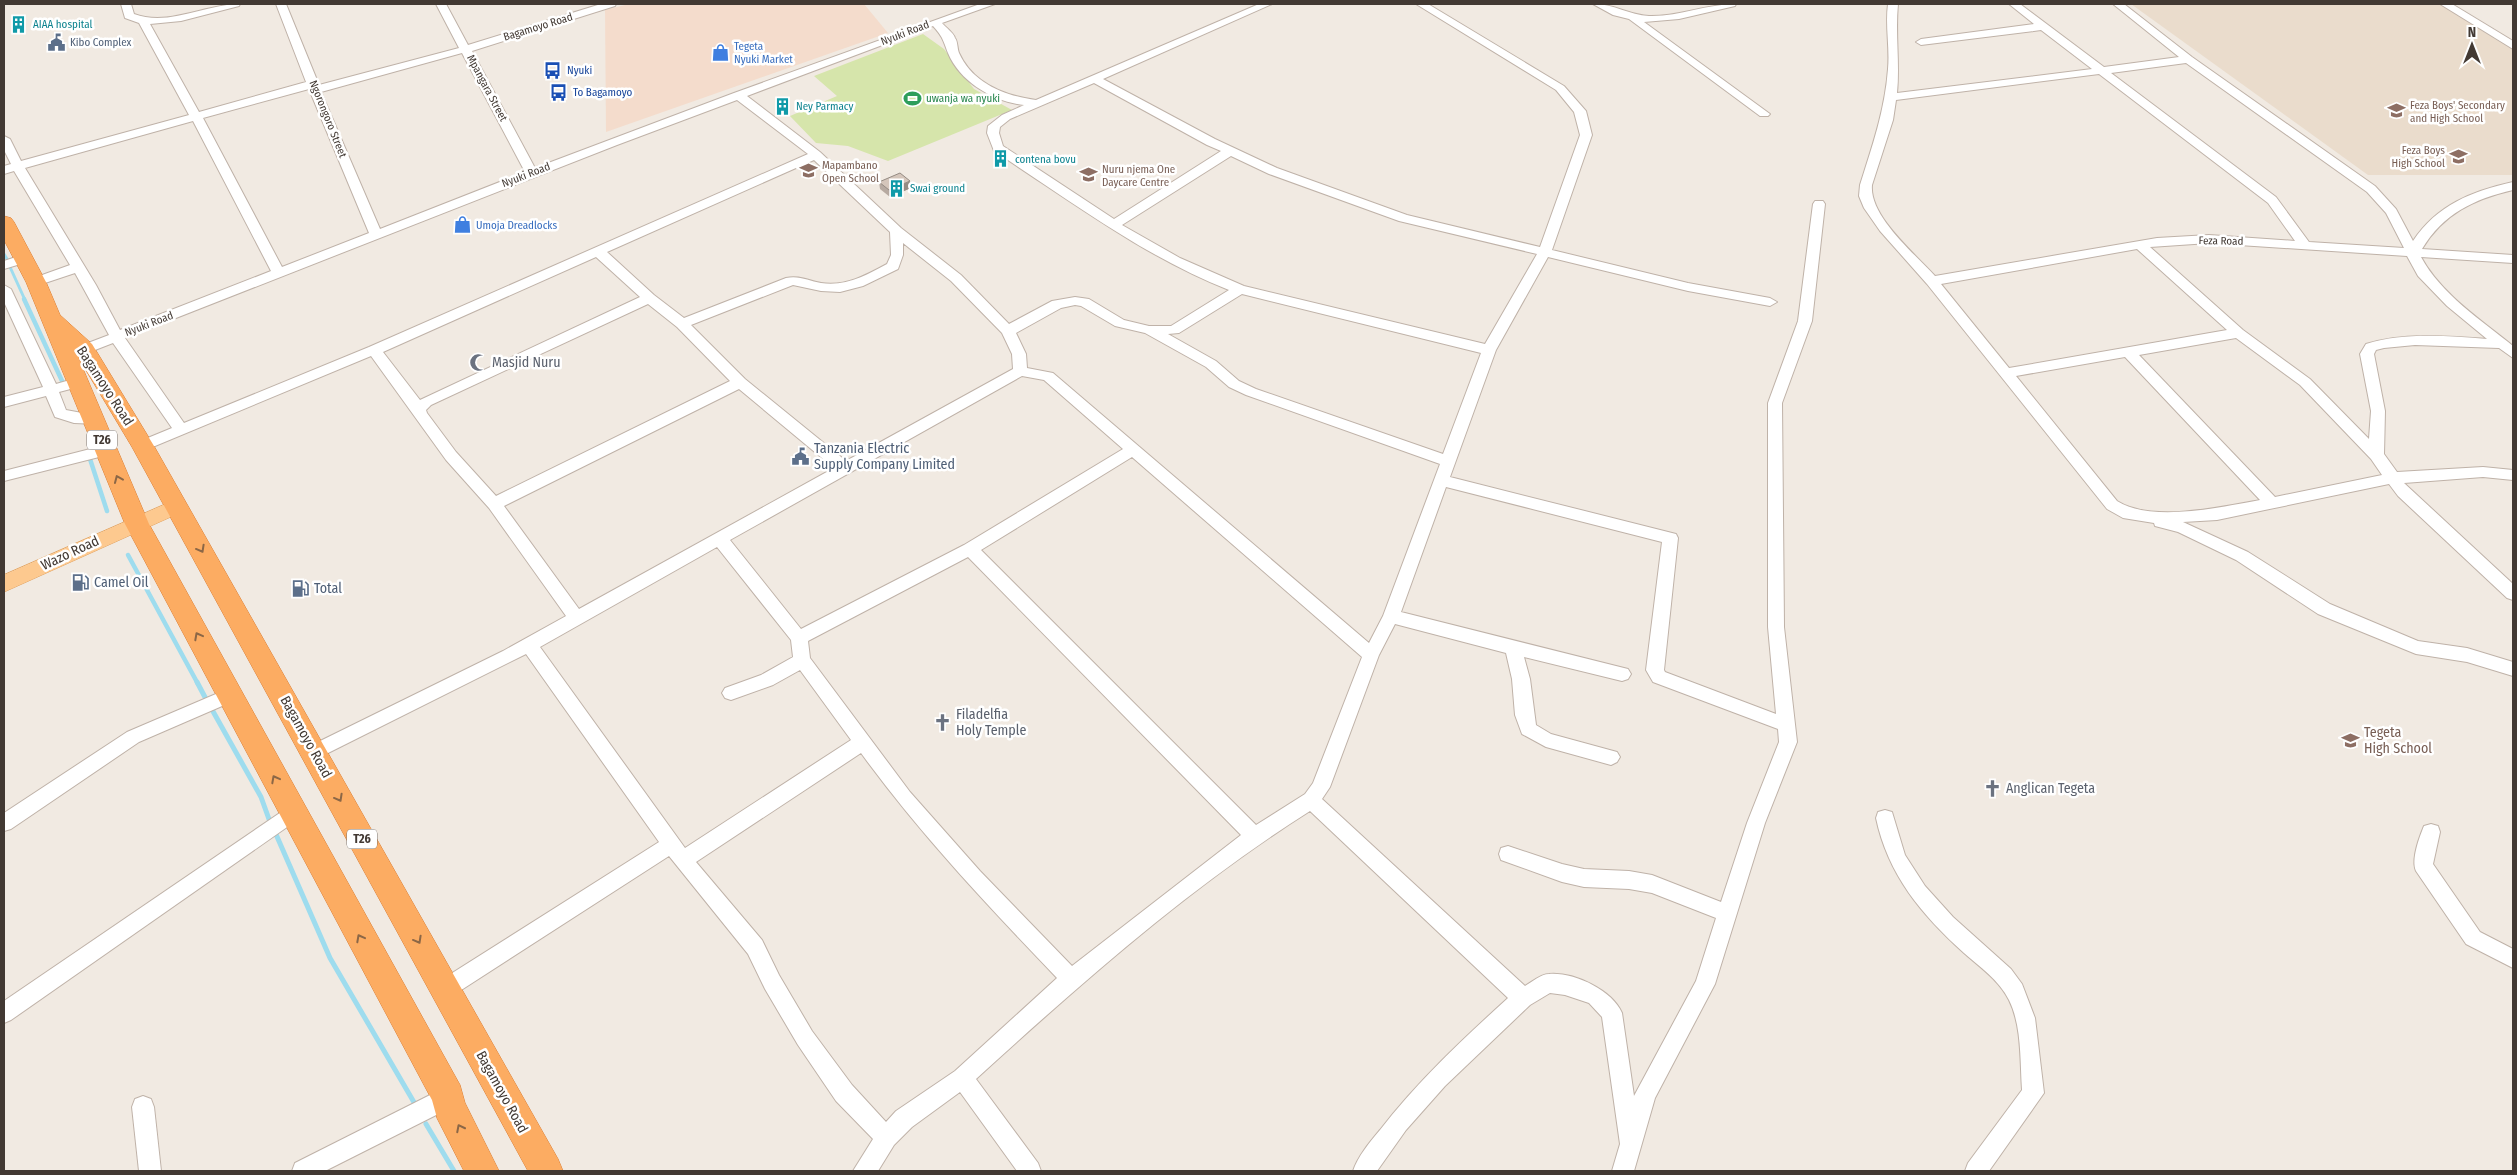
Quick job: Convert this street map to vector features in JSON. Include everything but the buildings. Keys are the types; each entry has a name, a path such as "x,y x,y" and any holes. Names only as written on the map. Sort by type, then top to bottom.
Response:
{"highway":[{"name":"Bagamoyo Road","path":"4,222 13,262 36,282 50,314 75,353 143,446 546,1171"},
{"name":"Bagamoyo Road","path":"75,353 77,383 137,524 448,1097 449,1106 482,1171"}],"main road":[{"name":"Wazo Road","path":"4,584 177,506"}],"street":[{"path":"126,4 129,16 144,21 167,20 235,4"},
{"name":"Ngorongoro Street","path":"281,4 376,234"},
{"name":"Mpangara Street","path":"441,4 532,173"},
{"name":"Bagamoyo Road","path":"4,170 196,116 466,49 611,4"},
{"name":"Nyuki Road","path":"75,353 532,173 974,6 990,4"},
{"path":"1266,4 997,122 993,133 998,148 1166,258 1203,277 1240,289 1489,350"},
{"path":"864,1171 873,1160 886,1137 904,1119 962,1078 1071,979 1254,836 1311,800 1321,787 1371,656 1390,616 1489,350 1536,264 1545,252 1586,136 1580,111 1560,88 1421,4"},
{"path":"1598,4 1634,19 1764,114"},
{"path":"1634,19 1658,19 1731,4"},
{"path":"1893,4 1894,67 1891,97 1887,120 1866,184 1865,196 1870,208 1884,228 1932,281 2105,498 2123,512 2190,531 2242,556 2324,609 2416,647 2467,655 2513,669"},
{"path":"2014,4 2272,200 2305,245"},
{"path":"2118,4 2188,58 2371,189 2392,212 2402,227 2412,254 2423,272 2452,303 2513,353"},
{"path":"2446,4 2513,46"},
{"path":"144,21 279,273"},
{"path":"935,22 950,38 954,54 974,80 991,92 1016,101 1041,104"},
{"path":"1921,42 2043,26"},
{"path":"1891,97 1912,96 2188,58"},
{"path":"1096,80 1230,151 1318,188 1403,218 1688,287 1770,302"},
{"path":"738,95 816,155 896,231 944,267 1008,331 1019,354 1020,371"},
{"path":"4,139 125,352 181,430"},
{"path":"1113,224 1230,151"},
{"path":"143,446 374,350 600,252 816,155"},
{"path":"2412,254 2430,227 2453,208 2483,193 2513,186"},
{"path":"1623,1171 1645,1094 1705,984 1756,823 1788,742 1776,627 1774,403 1805,321 1819,204"},
{"path":"682,324 791,281 798,280 832,288 856,284 893,266 897,255 896,231"},
{"name":"Feza Road","path":"1932,281 2140,245 2209,240 2513,259"},
{"path":"2140,245 2238,333 2305,382 2376,454 2404,492 2513,594"},
{"path":"600,252 649,298 682,324 740,382 846,469"},
{"path":"36,282 78,267"},
{"path":"4,289 41,364 60,413 74,418 93,420"},
{"path":"1149,330 1174,330 1240,289"},
{"path":"419,409 426,402 649,298"},
{"path":"1008,331 1057,304 1076,301 1084,302 1120,322 1149,330 1211,364 1234,384 1251,392 1448,461"},
{"path":"2006,373 2238,333"},
{"path":"2376,454 2378,411 2367,354 2371,347 2380,342 2399,341 2502,344"},
{"path":"374,350 419,409 420,414 451,456 494,504 577,619"},
{"path":"2128,352 2272,503"},
{"path":"314,752 529,645 1020,371 1048,376 1371,656"},
{"path":"494,504 740,382"},
{"path":"4,402 77,383"},
{"path":"4,476 106,450"},
{"path":"799,638 970,549 1133,450"},
{"path":"2147,518 2217,514 2393,478 2483,472 2513,475"},
{"path":"1440,480 1670,538 1655,670 1659,676 1786,726"},
{"path":"720,538 799,638 802,660 904,798 954,855 1071,979"},
{"path":"970,549 1254,836"},
{"path":"1390,616 1513,649 1622,674"},
{"path":"529,645 677,852 754,947 772,982 806,1038 844,1093 886,1137"},
{"path":"1513,649 1521,679 1524,715 1528,729 1546,740 1572,745 1610,757"},
{"path":"731,693 767,680 802,660"},
{"path":"4,823 133,737 230,695"},
{"path":"445,989 863,742"},
{"path":"1311,800 1523,998"},
{"path":"4,1013 293,812"},
{"path":"1885,818 1887,830 1906,877 1939,918 2008,980 2025,1016 2033,1093 1976,1171"},
{"path":"2431,832 2423,865 2473,938 2513,959"},
{"path":"1508,854 1577,876 1629,880 1652,884 1728,913"},
{"path":"1364,1171 1384,1140 1439,1075 1523,998 1548,983 1565,985 1596,996 1612,1013 1630,1146"},
{"path":"962,1078 1030,1171"},
{"path":"304,1171 448,1097"},
{"path":"144,1107 150,1171"}],"shaded area":[{"name":"Tegeta Nyuki Market","path":"629,4 864,4 888,33 606,132 605,10"},
{"name":"Feza Boys' Secondary and High School","path":"2131,4 2442,4 2513,47 2513,175 2368,175"}],"green space":[{"name":"uwanja wa nyuki","path":"923,34 944,49 974,89 1012,110 888,161 848,146 816,143 790,116 837,96 814,76"}],"waterway":[{"path":"4,254 7,259"},
{"path":"10,267 25,300"},
{"path":"24,299 63,383"},
{"path":"90,459 107,511"},
{"path":"128,555 198,684"},
{"path":"197,682 207,701"},
{"path":"210,706 261,797 270,822"},
{"path":"275,832 330,958 415,1104"},
{"path":"426,1124 454,1171"}],"place":[{"name":"AIAA hospital","path":"19,24"},
{"name":"Kibo Complex","path":"56,42"},
{"name":"Tegeta Nyuki Market","path":"720,52"},
{"name":"Nyuki","path":"553,70"},
{"name":"To Bagamoyo","path":"559,92"},
{"name":"uwanja wa nyuki","path":"912,98"},
{"name":"Ney Parmacy","path":"782,106"},
{"name":"Feza Boys' Secondary and High School","path":"2396,111"},
{"name":"Feza Boys High School","path":"2459,156"},
{"name":"contena bovu","path":"1001,159"},
{"name":"Mapambano Open School","path":"808,171"},
{"name":"Nuru njema One Daycare Centre","path":"1088,175"},
{"name":"Swai ground","path":"896,188"},
{"name":"Umoja Dreadlocks","path":"462,225"},
{"name":"Masjid Nuru","path":"478,362"},
{"name":"Tanzania Electric Supply Company Limited","path":"800,456"},
{"name":"Camel Oil","path":"80,582"},
{"name":"Total","path":"300,588"},
{"name":"Filadelfia Holy Temple","path":"942,722"},
{"name":"Tegeta High School","path":"2350,740"},
{"name":"Anglican Tegeta","path":"1992,788"}]}
